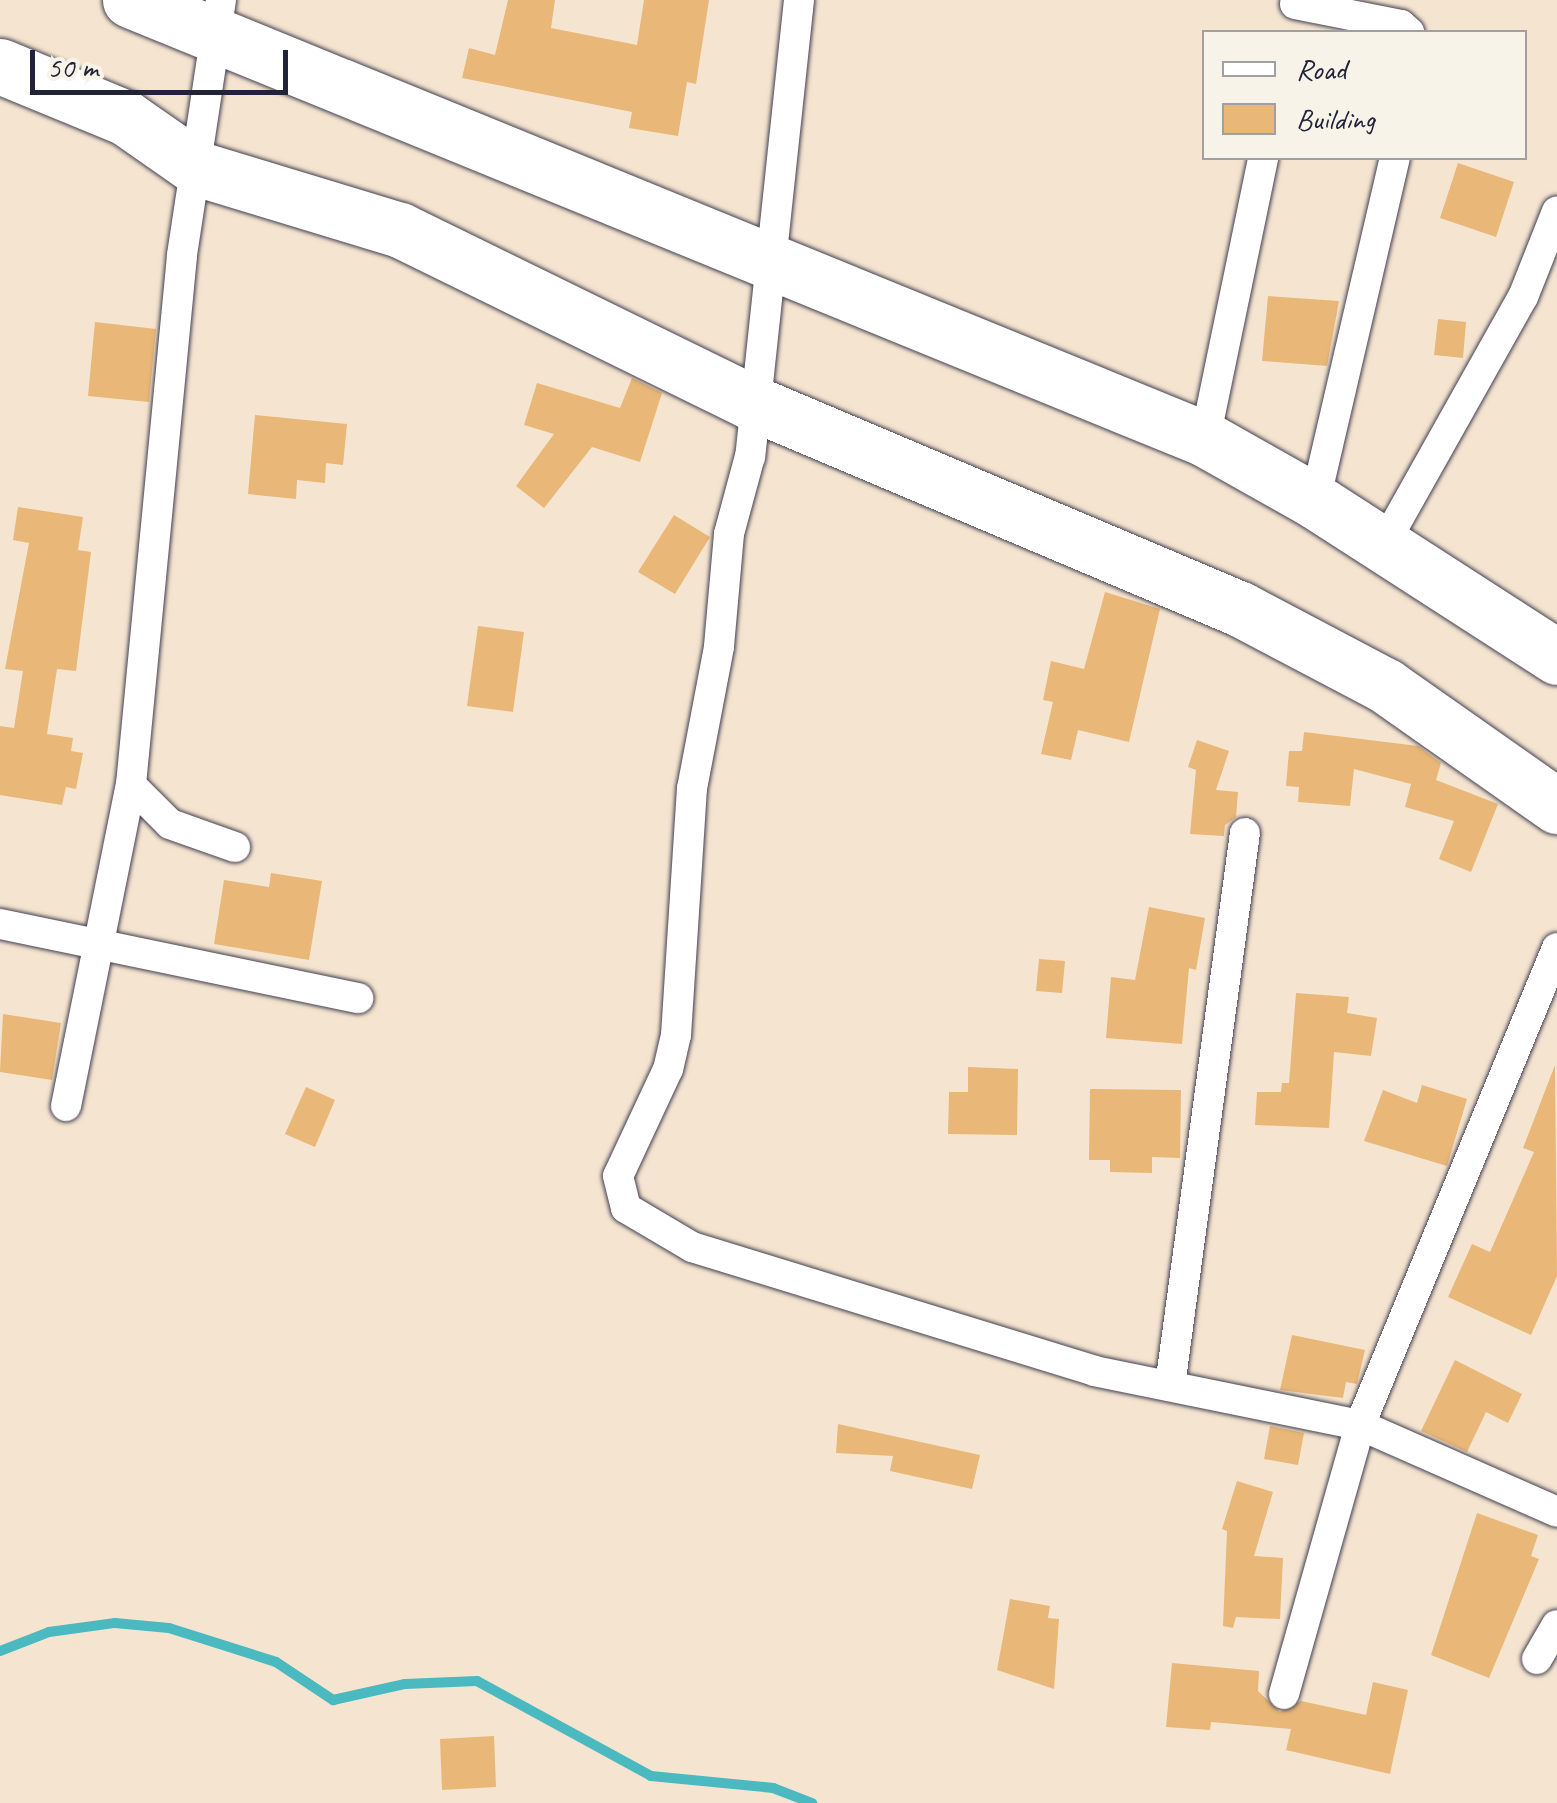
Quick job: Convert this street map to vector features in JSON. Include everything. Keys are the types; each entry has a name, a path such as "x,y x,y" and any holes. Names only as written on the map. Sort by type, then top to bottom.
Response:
{"highway":[{"path":"130,0 219,19 771,258 1205,439 1315,501 1557,657"},
{"path":"0,66 126,118 199,169 400,230 753,403 1240,609 1386,686 1557,806"}],"street":[{"path":"799,0 750,456 729,534 719,647 692,788 676,1035 668,1070 618,1176 626,1208 692,1247 1094,1370 1360,1425 1557,1512"},
{"path":"1293,12 1401,24 1408,30"},
{"path":"66,1106 131,785 182,256 199,169 219,19"},
{"path":"1205,439 1263,160"},
{"path":"1315,501 1395,160"},
{"path":"1383,546 1548,277 1557,212"},
{"path":"131,785 170,824 235,847"},
{"path":"1170,1386 1245,833"},
{"path":"0,924 358,998"},
{"path":"1284,1694 1360,1425 1557,948"},
{"path":"1537,1659 1557,1626"}],"building":[{"path":"508,0 555,0 551,28 637,45 644,0 709,0 696,84 687,82 678,136 629,128 632,112 462,78 469,48 495,55"},
{"path":"1458,163 1514,182 1496,237 1440,218"},
{"path":"1268,296 1339,301 1327,366 1262,361"},
{"path":"1438,319 1466,322 1463,358 1434,355"},
{"path":"95,322 156,329 149,402 88,396"},
{"path":"632,378 662,393 640,462 592,447 544,508 516,486 554,434 524,425 537,383 620,408"},
{"path":"255,415 347,424 343,465 326,463 325,483 297,480 296,499 248,494"},
{"path":"18,507 83,517 78,550 91,552 76,671 57,669 47,734 73,738 71,751 83,753 76,789 66,787 62,805 0,795 0,726 14,728 23,671 5,669 29,543 13,540"},
{"path":"674,515 710,537 675,594 638,572"},
{"path":"1105,592 1160,609 1129,742 1078,730 1071,760 1041,754 1053,702 1043,700 1051,661 1084,669"},
{"path":"478,626 524,632 513,712 467,706"},
{"path":"1304,732 1418,746 1441,763 1436,780 1498,804 1471,872 1439,859 1454,821 1405,807 1411,784 1354,769 1350,806 1298,802 1299,787 1286,786 1289,751 1302,751"},
{"path":"1197,740 1229,751 1216,790 1238,792 1236,817 1225,825 1224,836 1190,834 1196,770 1188,767"},
{"path":"271,873 322,881 309,960 214,944 224,880 269,887"},
{"path":"1149,907 1205,918 1196,970 1189,968 1182,1044 1106,1038 1111,977 1135,980"},
{"path":"1039,959 1065,961 1062,993 1036,991"},
{"path":"1296,993 1349,997 1347,1013 1377,1018 1371,1056 1334,1052 1329,1128 1255,1125 1257,1092 1281,1092 1282,1083 1289,1083"},
{"path":"3,1014 61,1023 52,1080 0,1072"},
{"path":"1555,1065 1557,1276 1531,1335 1448,1297 1472,1244 1490,1252 1534,1152 1523,1148"},
{"path":"968,1067 1018,1069 1017,1135 948,1134 949,1092 968,1092"},
{"path":"1422,1085 1467,1099 1447,1166 1364,1141 1383,1090 1417,1103"},
{"path":"306,1087 335,1100 315,1147 285,1134"},
{"path":"1090,1089 1181,1090 1180,1158 1152,1157 1152,1173 1110,1172 1110,1160 1089,1160"},
{"path":"1292,1335 1365,1350 1357,1384 1346,1382 1343,1398 1280,1390"},
{"path":"1455,1360 1522,1394 1508,1423 1486,1412 1467,1452 1421,1431"},
{"path":"838,1424 980,1455 972,1489 890,1471 893,1456 836,1453"},
{"path":"1270,1426 1304,1433 1298,1465 1264,1459"},
{"path":"1237,1481 1273,1492 1254,1556 1283,1558 1280,1619 1236,1617 1233,1628 1223,1626 1227,1531 1222,1529"},
{"path":"1477,1513 1538,1535 1531,1556 1539,1559 1489,1678 1431,1655"},
{"path":"1010,1599 1050,1606 1048,1618 1059,1619 1054,1689 997,1670"},
{"path":"1172,1663 1259,1671 1258,1691 1280,1712 1301,1701 1366,1715 1373,1682 1408,1690 1390,1774 1286,1750 1291,1729 1211,1722 1210,1730 1166,1727"},
{"path":"494,1736 496,1787 442,1790 440,1739"}],"waterway":[{"path":"0,1651 49,1632 115,1623 169,1628 276,1662 333,1700 405,1684 477,1681 651,1776 773,1788 812,1803"}]}
